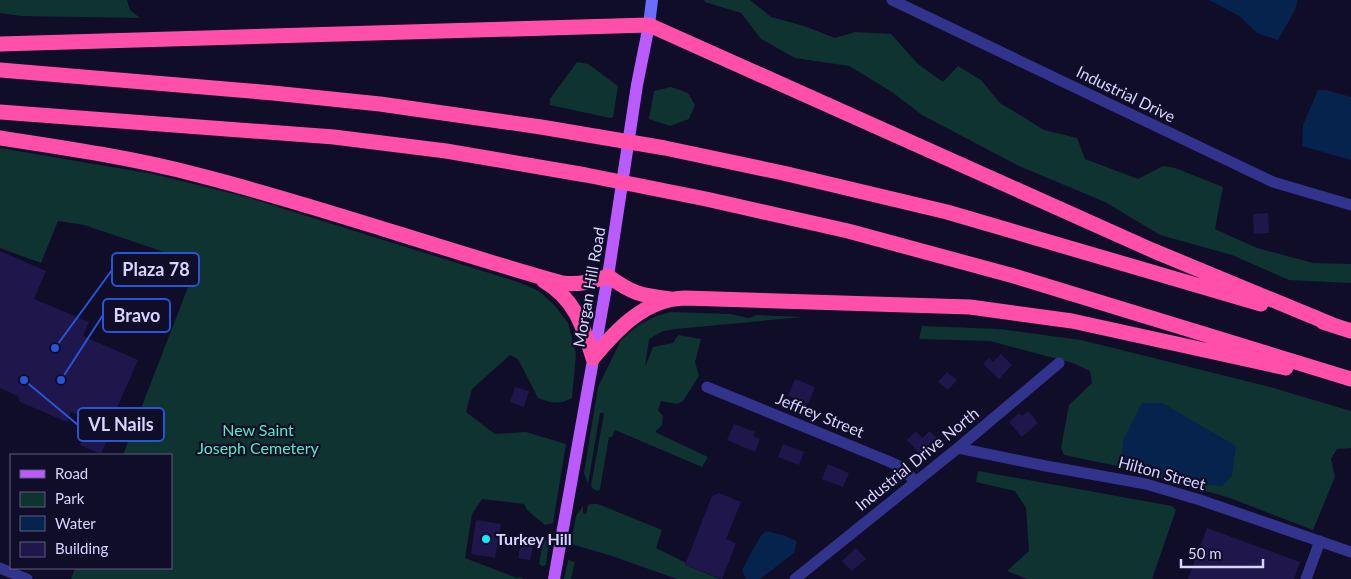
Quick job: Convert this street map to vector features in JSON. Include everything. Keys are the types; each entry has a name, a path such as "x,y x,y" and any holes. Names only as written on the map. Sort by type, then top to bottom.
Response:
{"highway":[{"path":"0,44 648,24 1154,251 1333,325"},
{"path":"0,70 273,93 389,106 541,127 665,148 783,173 948,212 1351,331"},
{"path":"0,112 334,137 446,151 697,197 848,231 1014,276 1351,381"},
{"path":"0,138 125,158 195,174 562,283 589,282 608,276 626,289 644,296 671,299 970,307 1072,321 1351,381"},
{"path":"534,275 547,282 572,305 582,326 593,358"},
{"path":"593,358 625,323 642,311 671,299"}],"main road":[{"name":"Morgan Hill Road","path":"554,579 608,276 652,0"}],"street":[{"name":"Industrial Drive","path":"892,0 1273,182 1351,205"},
{"name":"Industrial Drive North","path":"795,579 958,448 1059,363"},
{"name":"Jeffrey Street","path":"707,387 888,460 901,466 916,482"},
{"name":"Hilton Street","path":"958,448 1146,484 1200,500 1351,552"},
{"path":"1306,579 1320,541"},
{"path":"0,568 26,579"}],"green space":[{"path":"0,0 127,0 130,10 140,18 21,16 0,13"},
{"path":"704,0 750,0 771,17 804,26 835,38 855,32 891,34 918,64 943,82 958,66 981,80 1000,103 1044,130 1077,138 1085,159 1138,179 1163,166 1175,168 1223,187 1215,229 1257,248 1313,263 1351,264 1351,283 1289,280 1232,255 1160,235 1105,202 1019,166 922,115 892,92 849,66 795,58 761,39 741,13 705,2"},
{"path":"577,62 588,64 618,86 613,117 610,118 550,105 550,99"},
{"path":"671,87 688,93 695,105 689,119 670,126 649,119 654,91"},
{"name":"New Saint Joseph Cemetery","path":"0,148 153,174 246,197 518,282 539,291 555,306 568,323 576,354 572,398 563,402 555,402 538,398 518,359 510,355 472,389 466,412 495,434 526,432 566,444 553,523 545,525 527,510 524,504 482,499 472,514 465,558 524,579 71,579 75,569 172,569 172,454 123,454 195,269 173,255 84,225 58,221 41,263 0,248"},
{"path":"671,312 730,314 749,318 757,315 803,317 676,329 663,331 649,339 645,367 653,347 673,343 678,335 701,339 695,362 699,376 683,401 677,404 661,401 658,410 663,416 662,425 655,432 708,457 702,467 615,430 612,437 609,437 600,489 598,491 593,489 591,486 604,413 600,413 588,484 584,473 598,387 621,340 639,325 656,316"},
{"path":"922,326 999,329 1081,340 1270,387 1351,411 1351,448 1337,449 1331,459 1335,477 1313,530 1230,498 1122,467 1064,455 1061,448 1069,405 1092,383 1090,371 1073,363 990,341 919,339"},
{"path":"978,471 1172,506 1176,510 1152,579 1027,579 1007,571 1029,551 1026,508 1015,491 976,482"},
{"path":"598,504 662,530 656,548 686,563 685,565 720,579 677,579 571,544 576,516 583,506 583,513 586,514 588,505"},
{"path":"549,540 546,565 542,566 539,564 543,542"},
{"path":"568,560 575,562 571,579 564,579"}],"water":[{"path":"1209,0 1298,0 1295,10 1278,40 1257,33 1239,16"},
{"path":"1318,90 1326,90 1351,97 1351,160 1302,146 1303,125"},
{"path":"1142,403 1162,403 1236,446 1232,476 1222,486 1197,484 1131,468 1122,459 1123,440"},
{"path":"766,531 797,541 794,553 760,579 746,579 742,570 760,537"}],"building":[{"path":"1268,213 1269,233 1254,234 1253,214"},
{"path":"0,251 46,271 34,299 89,322 83,336 138,360 106,433 109,434 101,454 80,445 91,420 71,412 67,422 20,402 18,396 0,388"},
{"path":"1001,354 1012,365 999,379 983,364 989,358 993,362"},
{"path":"947,372 957,380 948,390 938,382"},
{"path":"795,379 815,387 808,404 788,396"},
{"path":"515,387 529,391 524,407 510,402"},
{"path":"1028,411 1038,423 1022,437 1009,422 1019,413 1022,416"},
{"path":"734,424 755,432 753,436 760,439 755,452 727,440"},
{"path":"916,431 922,438 930,431 943,445 929,458 922,450 919,453 907,440"},
{"path":"783,444 804,452 799,465 778,457"},
{"path":"828,464 849,473 843,487 822,479"},
{"path":"719,493 741,502 726,539 736,543 722,579 685,565 712,496"},
{"name":"Turkey Hill","path":"476,520 501,524 495,558 471,554"},
{"path":"1207,528 1300,562 1294,579 1188,579"},
{"name":"Turkey Hill","path":"522,539 534,542 530,560 518,558"},
{"path":"856,548 866,559 852,571 842,561"}],"place":[{"name":"Plaza 78","path":"55,348"},
{"name":"VL Nails","path":"24,380"},
{"name":"Bravo","path":"61,380"},
{"name":"Turkey Hill","path":"486,539"}]}
